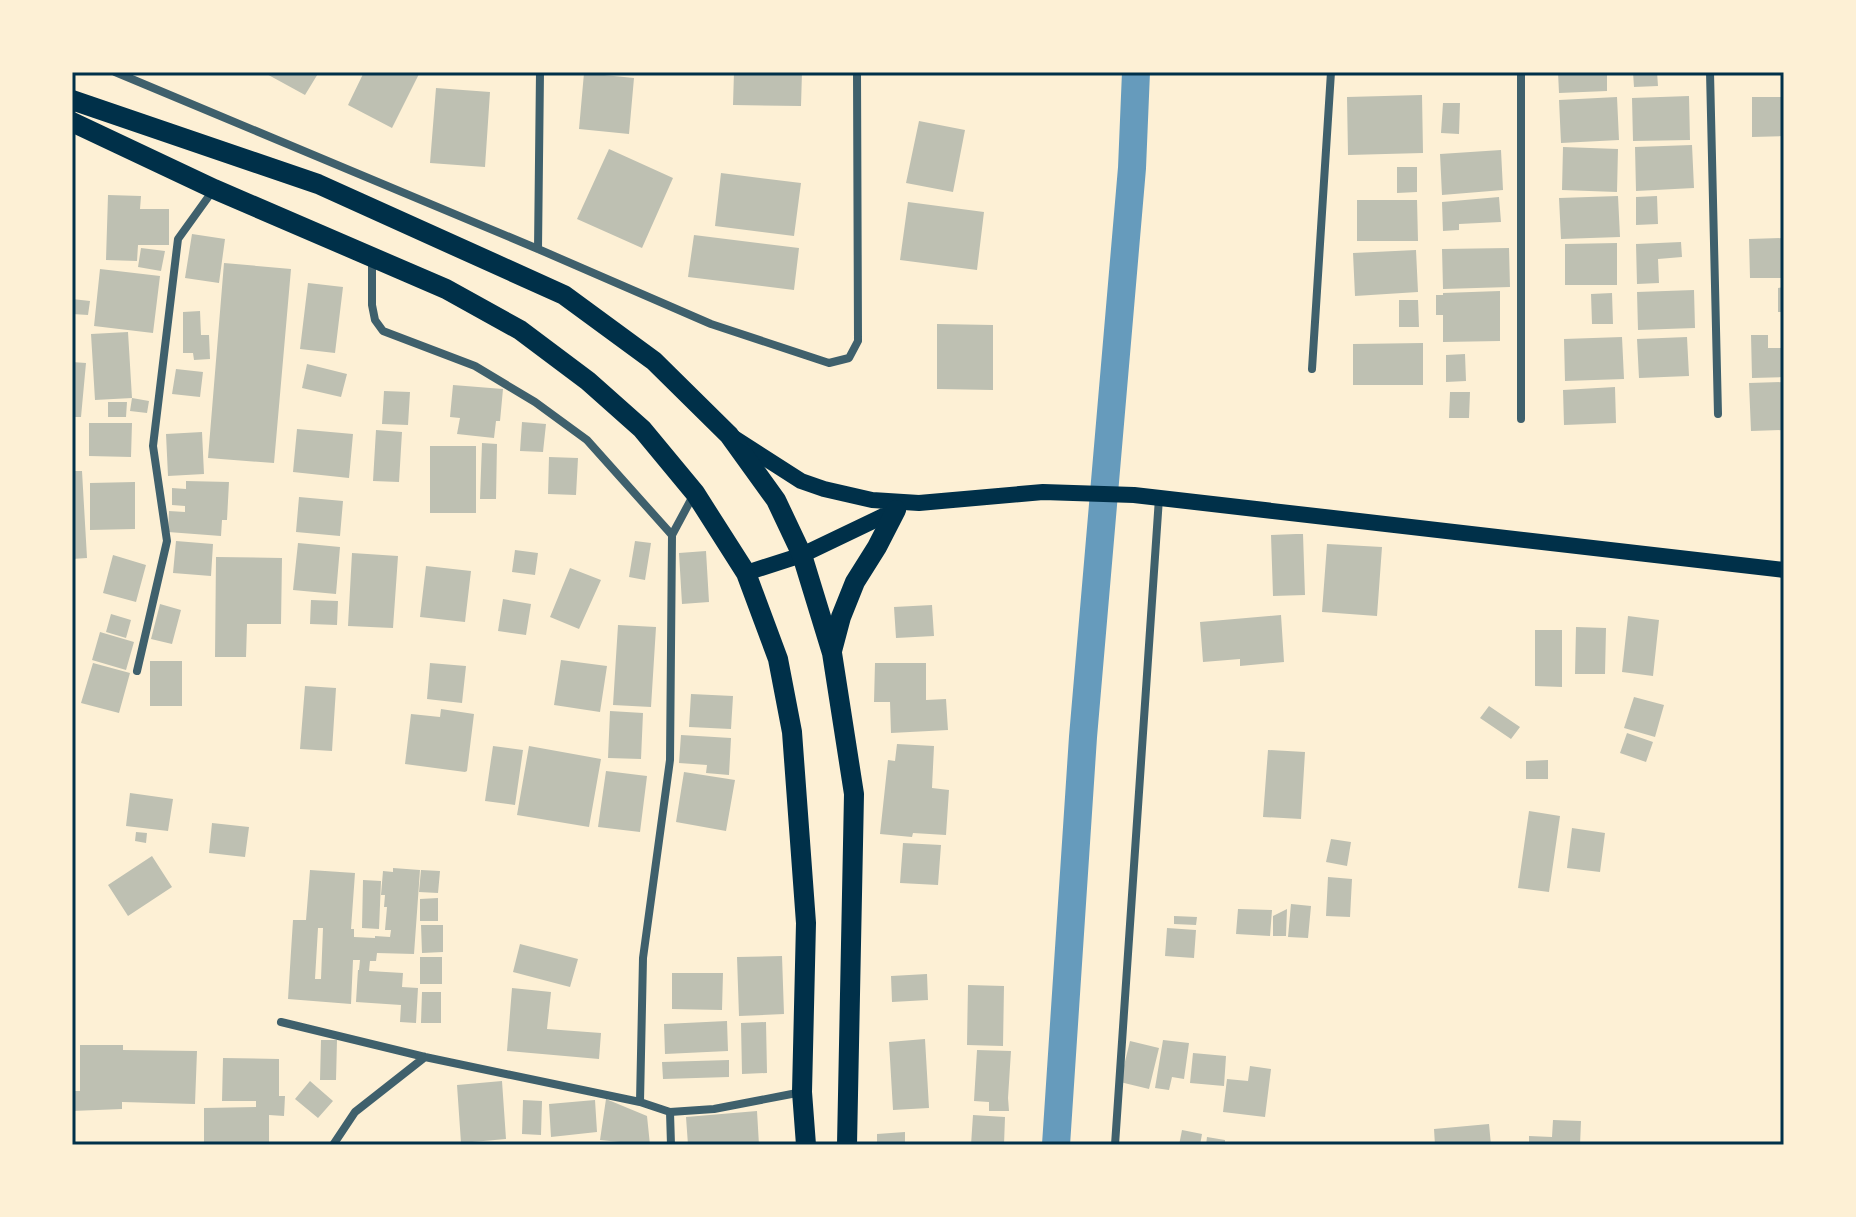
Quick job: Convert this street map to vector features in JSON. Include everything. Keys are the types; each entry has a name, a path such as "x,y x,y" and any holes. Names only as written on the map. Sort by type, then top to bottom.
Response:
{"main road":[{"path":"72,100 318,184 564,295 654,361 729,435 776,500 802,555 832,653 854,794 847,1145"},
{"path":"72,122 214,189 446,289 520,330 588,381 642,429 695,493 746,573 778,659 792,732 806,923 802,1092 806,1145"},
{"path":"729,435 801,481 872,500 919,503 1043,492 1134,495 1784,570"},
{"path":"746,573 802,555 896,510 919,503"},
{"path":"832,653 841,617 855,582 896,510"}],"street":[{"path":"115,72 711,324 829,363 849,358 858,341 857,72"},
{"path":"538,249 540,72"},
{"path":"1312,369 1331,72"},
{"path":"1521,72 1521,419"},
{"path":"1710,72 1718,414"},
{"path":"137,671 167,541 153,446 178,239 214,189"},
{"path":"372,257 372,305 375,320 383,331 475,366 535,402 587,440 672,535"},
{"path":"640,1102 643,958 670,760 672,535 695,493"},
{"path":"1115,1145 1159,498"},
{"path":"281,1022 425,1057 640,1102 670,1112 714,1109 802,1092"},
{"path":"333,1145 355,1112 425,1057"},
{"path":"670,1112 671,1145"}],"building":[{"path":"263,72 319,72 305,95"},
{"path":"364,72 420,72 392,128 348,105"},
{"path":"734,72 802,72 801,106 733,105"},
{"path":"1558,72 1607,72 1607,91 1559,93"},
{"path":"1633,72 1657,72 1658,86 1634,87"},
{"path":"584,73 634,78 629,134 579,129"},
{"path":"436,88 490,92 485,167 430,163"},
{"path":"1422,95 1423,153 1348,155 1347,97"},
{"path":"1689,96 1690,140 1633,141 1632,98"},
{"path":"1617,97 1619,140 1561,143 1559,100"},
{"path":"1752,97 1784,97 1784,136 1752,137"},
{"path":"1443,103 1460,103 1459,134 1441,133"},
{"path":"919,121 965,130 953,192 906,183"},
{"path":"1692,145 1694,188 1636,191 1635,147"},
{"path":"1563,147 1618,149 1617,192 1562,190"},
{"path":"609,149 673,178 642,248 577,219"},
{"path":"1501,150 1503,190 1442,195 1440,154"},
{"path":"1397,167 1417,167 1417,192 1397,193"},
{"path":"721,173 801,183 794,236 715,226"},
{"path":"108,195 141,196 140,209 169,209 169,245 138,245 137,261 106,260"},
{"path":"1618,196 1620,237 1561,239 1559,198"},
{"path":"1657,196 1658,224 1636,225 1636,197"},
{"path":"1499,197 1501,222 1459,224 1459,230 1443,231 1442,202"},
{"path":"1357,200 1417,200 1418,241 1357,241"},
{"path":"908,202 984,212 977,270 900,260"},
{"path":"192,234 225,239 219,283 185,278"},
{"path":"694,235 799,248 794,290 688,277"},
{"path":"1784,238 1784,278 1750,278 1749,239"},
{"path":"1681,242 1682,257 1658,259 1659,283 1637,284 1636,244"},
{"path":"1617,243 1617,285 1565,285 1565,244"},
{"path":"141,248 165,251 161,271 138,267"},
{"path":"1509,248 1510,287 1443,289 1442,249"},
{"path":"1416,250 1418,292 1355,296 1353,253"},
{"path":"224,263 291,269 274,463 208,458"},
{"path":"100,269 160,276 153,333 94,326"},
{"path":"308,283 343,287 335,353 300,349"},
{"path":"1784,287 1784,312 1778,312 1778,288"},
{"path":"1694,290 1695,328 1638,330 1637,292"},
{"path":"1500,291 1500,341 1443,342 1443,315 1436,315 1436,295"},
{"path":"1612,293 1613,324 1592,324 1591,294"},
{"path":"72,299 90,301 88,315 72,314"},
{"path":"1399,300 1418,300 1419,327 1399,327"},
{"path":"200,311 201,335 209,335 210,359 194,360 193,353 183,353 183,312"},
{"path":"937,324 993,325 993,390 937,389"},
{"path":"128,332 132,398 95,400 91,334"},
{"path":"1751,335 1768,335 1768,348 1784,348 1784,377 1752,378"},
{"path":"1622,337 1624,379 1565,381 1564,339"},
{"path":"1687,337 1689,376 1639,378 1637,339"},
{"path":"1423,343 1423,385 1353,385 1353,344"},
{"path":"1465,354 1466,381 1446,382 1446,355"},
{"path":"72,362 86,363 81,417 72,417"},
{"path":"307,364 347,374 341,397 302,388"},
{"path":"176,369 203,372 200,397 172,394"},
{"path":"1784,382 1784,430 1751,431 1749,383"},
{"path":"453,385 503,389 500,421 496,421 494,438 457,434 460,418 450,417"},
{"path":"1615,387 1616,423 1564,425 1563,390"},
{"path":"384,391 410,392 408,425 382,424"},
{"path":"1450,392 1470,392 1469,418 1449,418"},
{"path":"132,398 149,401 147,413 130,411"},
{"path":"108,402 127,402 126,417 108,417"},
{"path":"522,422 546,424 543,452 520,451"},
{"path":"89,423 132,423 131,457 89,456"},
{"path":"297,429 353,434 349,478 293,472"},
{"path":"376,430 402,432 399,482 373,481"},
{"path":"202,432 204,474 168,476 166,434"},
{"path":"482,443 497,444 496,499 480,499"},
{"path":"430,446 476,446 476,513 430,513"},
{"path":"549,457 578,458 576,495 548,494"},
{"path":"72,471 82,471 87,558 72,559"},
{"path":"186,481 229,482 227,520 222,520 221,536 168,532 169,511 185,512 185,506 172,505 172,488 186,489"},
{"path":"135,482 135,529 90,530 90,483"},
{"path":"299,497 343,501 340,536 296,532"},
{"path":"1303,534 1305,595 1273,596 1271,535"},
{"path":"176,541 213,544 211,576 173,573"},
{"path":"635,541 651,543 645,580 629,577"},
{"path":"298,543 340,547 336,594 293,590"},
{"path":"1327,544 1382,547 1377,616 1322,612"},
{"path":"515,550 538,553 535,575 512,572"},
{"path":"706,551 709,602 682,604 679,553"},
{"path":"352,553 398,556 393,628 348,626"},
{"path":"113,555 146,565 136,602 103,593"},
{"path":"216,557 282,558 281,624 247,624 246,657 215,657"},
{"path":"426,566 471,571 465,622 420,617"},
{"path":"570,568 601,580 579,629 550,617"},
{"path":"503,599 531,604 526,635 498,631"},
{"path":"311,600 338,601 337,625 310,624"},
{"path":"160,604 181,610 172,644 151,639"},
{"path":"932,605 934,636 896,638 894,607"},
{"path":"111,614 131,620 126,638 106,632"},
{"path":"1281,615 1284,662 1240,666 1240,659 1203,662 1200,622"},
{"path":"1628,616 1659,620 1653,676 1622,672"},
{"path":"618,625 656,627 651,707 613,705"},
{"path":"1576,627 1606,628 1605,674 1575,674"},
{"path":"1535,630 1562,630 1562,687 1535,686"},
{"path":"100,632 134,642 126,670 92,660"},
{"path":"561,660 607,666 600,712 554,705"},
{"path":"150,661 182,661 182,706 150,706"},
{"path":"93,663 130,673 119,713 81,703"},
{"path":"430,663 466,666 462,703 427,699"},
{"path":"875,663 926,663 926,700 946,699 948,730 891,733 890,702 874,702"},
{"path":"305,686 336,688 332,751 300,749"},
{"path":"691,694 733,696 731,729 689,727"},
{"path":"1634,697 1664,705 1655,737 1624,728"},
{"path":"1489,706 1520,727 1511,739 1480,718"},
{"path":"441,709 474,714 465,772 405,764 411,714 440,717"},
{"path":"610,711 643,713 641,759 608,758"},
{"path":"1627,733 1653,742 1646,762 1620,753"},
{"path":"681,735 731,738 729,775 706,773 707,765 679,763"},
{"path":"897,744 934,746 932,788 949,790 946,835 913,833 912,837 880,834 888,760 895,761"},
{"path":"493,746 523,750 515,805 485,801"},
{"path":"529,746 601,759 589,827 517,815"},
{"path":"1268,750 1305,752 1301,819 1263,817"},
{"path":"1548,760 1548,779 1526,779 1526,761"},
{"path":"606,771 647,776 640,832 598,827"},
{"path":"684,772 735,780 726,831 676,822"},
{"path":"130,793 173,799 168,831 126,826"},
{"path":"1529,811 1560,816 1549,892 1518,888"},
{"path":"212,823 249,827 245,857 209,853"},
{"path":"1572,828 1605,833 1600,872 1567,868"},
{"path":"136,832 147,833 146,843 135,841"},
{"path":"1331,839 1351,842 1347,866 1326,862"},
{"path":"903,843 941,845 938,885 900,883"},
{"path":"152,856 172,887 128,916 108,885"},
{"path":"393,868 420,870 414,954 377,953 376,961 370,961 369,971 403,973 402,987 418,988 416,1023 400,1022 401,1005 356,1002 360,960 353,960 351,1004 288,999 293,920 306,920 310,870 355,873 351,929 354,929 354,937 375,938 390,937 391,930 385,930 385,895 381,895 383,871 393,872","holes":["318,928 323,928 321,979 315,979"]},
{"path":"421,870 440,871 438,893 419,892"},
{"path":"1328,877 1352,879 1350,917 1326,916"},
{"path":"363,880 381,881 379,929 362,928"},
{"path":"438,898 438,921 420,921 420,899"},
{"path":"1291,904 1311,906 1308,938 1288,937"},
{"path":"1238,909 1272,910 1270,936 1236,934"},
{"path":"1287,909 1286,936 1273,936 1273,916"},
{"path":"1174,916 1197,917 1196,925 1174,924"},
{"path":"421,925 443,925 443,952 422,953"},
{"path":"1167,928 1196,930 1194,958 1165,956"},
{"path":"520,944 578,959 570,987 513,972"},
{"path":"782,956 784,1014 739,1016 737,957"},
{"path":"420,957 442,957 442,984 420,984"},
{"path":"672,973 723,973 722,1010 672,1009"},
{"path":"927,974 928,1000 892,1002 891,976"},
{"path":"968,985 1004,986 1003,1046 967,1045"},
{"path":"512,988 551,992 547,1029 601,1033 599,1059 507,1051"},
{"path":"422,992 441,992 441,1023 421,1023"},
{"path":"727,1021 728,1051 665,1054 664,1024"},
{"path":"766,1022 767,1073 742,1074 741,1023"},
{"path":"925,1039 929,1108 893,1110 889,1042"},
{"path":"321,1040 337,1040 336,1080 320,1080"},
{"path":"1163,1040 1189,1043 1184,1079 1172,1077 1169,1090 1155,1088"},
{"path":"1130,1041 1159,1048 1149,1089 1120,1082"},
{"path":"80,1045 123,1045 123,1050 197,1051 195,1104 122,1102 122,1109 72,1111 72,1091 80,1091"},
{"path":"977,1050 1011,1051 1009,1111 989,1111 989,1102 974,1101"},
{"path":"1193,1053 1226,1056 1224,1086 1190,1083"},
{"path":"223,1058 279,1059 279,1096 285,1096 284,1116 269,1115 269,1145 204,1145 204,1108 256,1107 256,1101 222,1101"},
{"path":"729,1060 729,1077 663,1079 662,1062"},
{"path":"1250,1066 1271,1069 1265,1117 1223,1112 1227,1079 1248,1081"},
{"path":"310,1081 333,1101 318,1118 295,1099"},
{"path":"502,1081 506,1139 461,1143 457,1085"},
{"path":"606,1099 647,1116 650,1145 600,1140"},
{"path":"523,1100 542,1101 541,1135 522,1134"},
{"path":"595,1100 597,1132 551,1137 549,1104"},
{"path":"757,1111 759,1145 688,1145 686,1117"},
{"path":"973,1115 1005,1117 1004,1145 971,1145"},
{"path":"1553,1120 1581,1121 1580,1145 1529,1145 1529,1136 1552,1137"},
{"path":"1489,1124 1491,1145 1435,1145 1434,1129"},
{"path":"1182,1130 1202,1134 1200,1145 1179,1145"},
{"path":"905,1132 905,1145 877,1145 877,1134"},
{"path":"1207,1137 1225,1140 1225,1145 1206,1145"}],"waterway":[{"path":"1056,1145 1083,737 1132,168 1136,72"}]}
